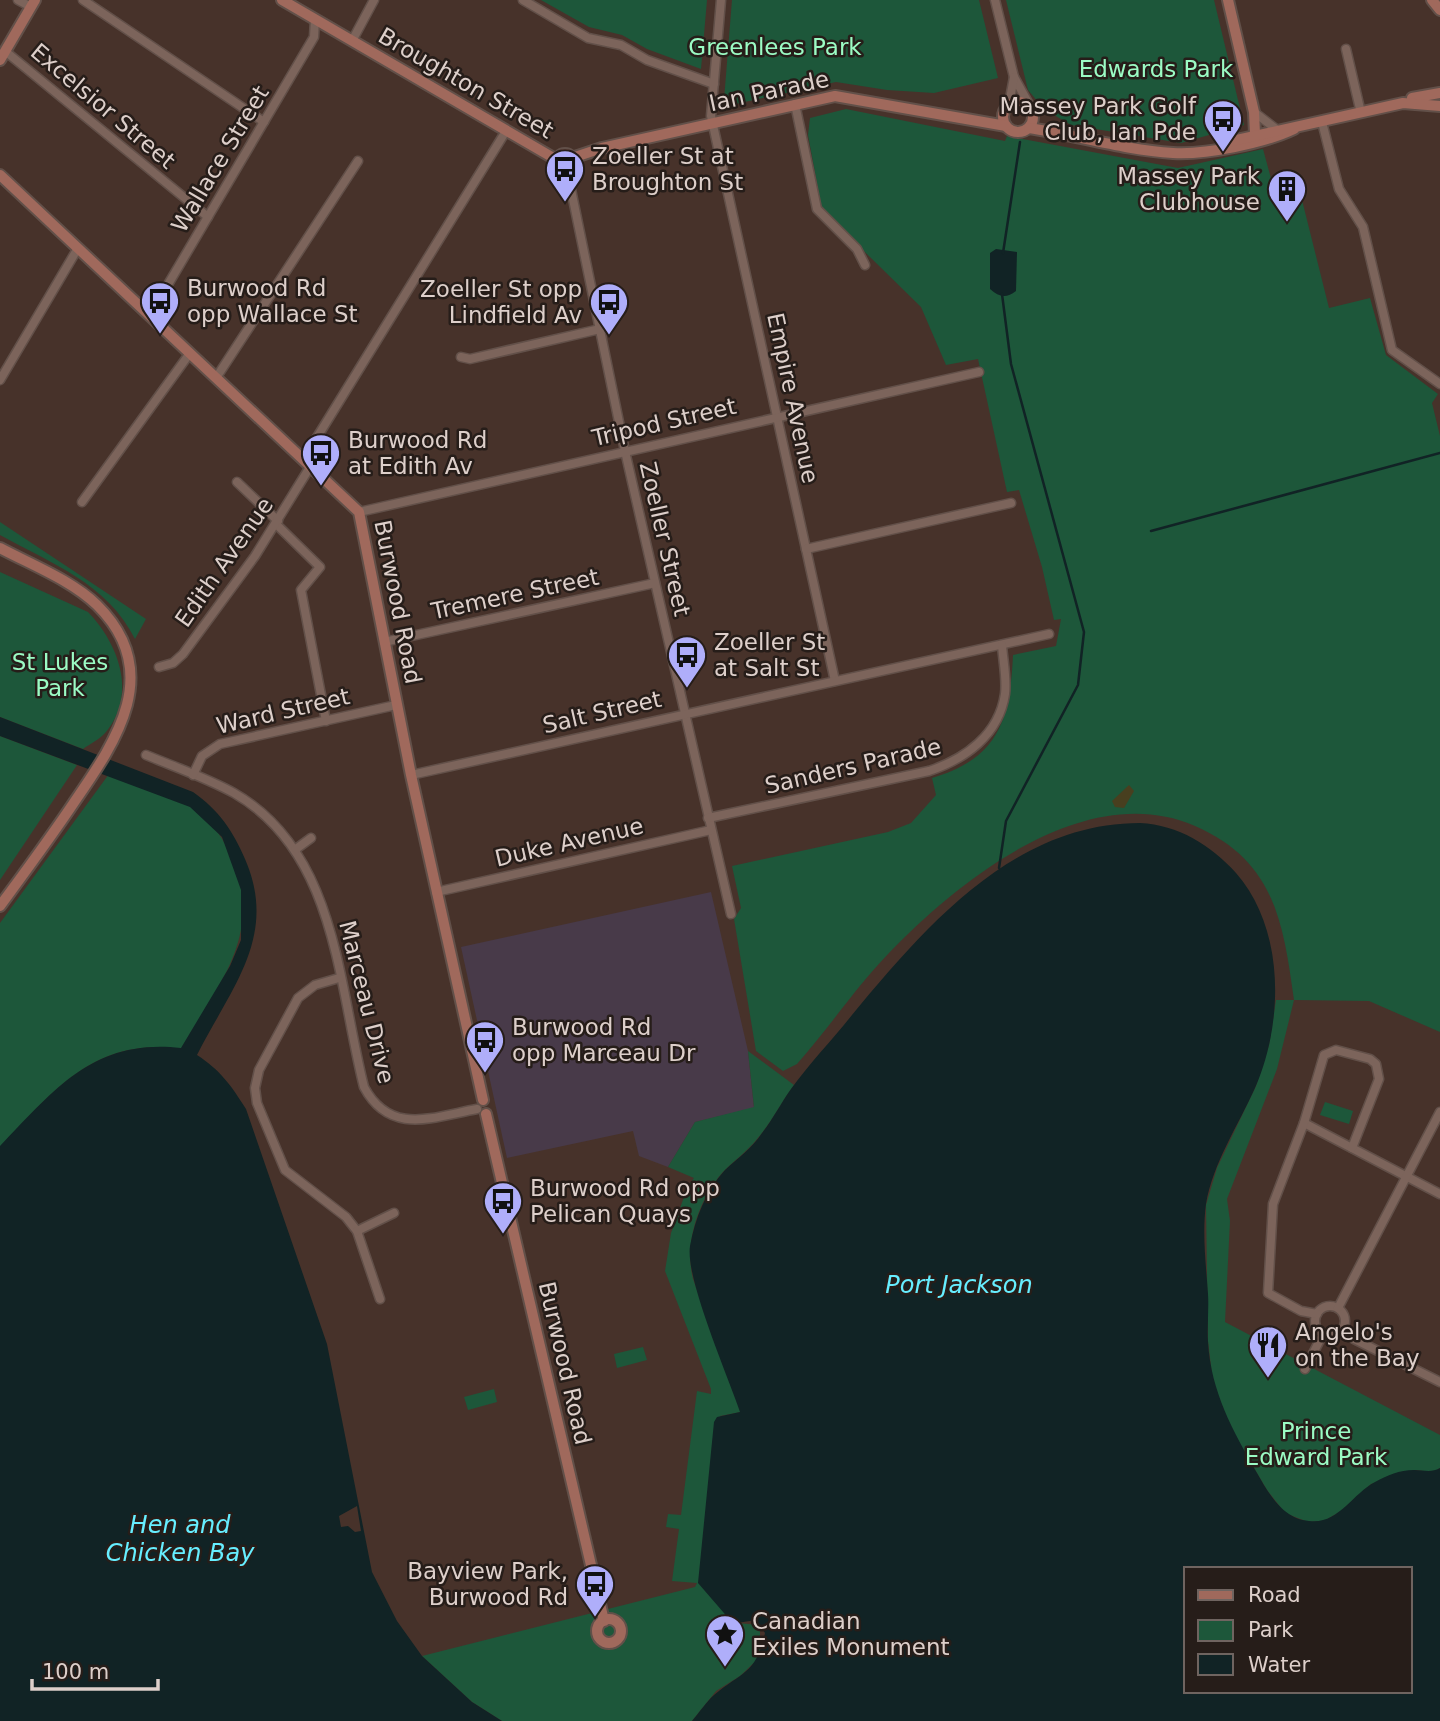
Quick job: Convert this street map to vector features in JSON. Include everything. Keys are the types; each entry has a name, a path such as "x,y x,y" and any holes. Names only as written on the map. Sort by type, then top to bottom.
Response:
{"main road":[{"name":"Broughton Street","path":"282,0 557,160"},
{"path":"1228,0 1254,112 1255,134"},
{"path":"1432,0 1440,10"},
{"path":"3,56 33,3"},
{"path":"1059,132 1023,102 1006,108 1006,126 1014,132 1028,128 1059,132 1173,153 1244,146 1273,134 1403,103 1413,97 1440,93"},
{"name":"Ian Parade","path":"572,158 602,148 835,96 1006,126"},
{"path":"1403,103 1440,106"},
{"name":"Ian Parade","path":"976,119 1006,108"},
{"path":"1028,128 1032,110"},
{"path":"1204,149 1255,134 1273,134"},
{"path":"565,154 572,158 572,165 567,170 558,167 557,160 565,154"},
{"name":"Burwood Road","path":"2,180 359,512 396,705 482,1108 604,1620"},
{"path":"0,548 83,594 115,628 128,660 131,686 126,716 109,751 0,906"}],"street":[{"path":"18,0 33,3"},
{"path":"83,0 264,122"},
{"path":"352,41 374,0"},
{"name":"Empire Avenue","path":"721,0 713,124 835,681"},
{"path":"995,0 1014,77 1032,110"},
{"path":"529,2 588,38 621,45 647,60 714,84"},
{"name":"Wallace Street","path":"150,316 314,37 315,19"},
{"path":"1346,48 1361,113"},
{"name":"Excelsior Street","path":"3,56 208,217"},
{"path":"1006,108 1014,77"},
{"path":"795,104 817,209 857,249 865,265"},
{"path":"1254,112 1273,134"},
{"path":"1322,122 1339,189 1363,227 1392,350 1440,384"},
{"name":"Edith Avenue","path":"159,667 173,663 183,654 277,522 307,463 506,131"},
{"path":"216,378 358,161"},
{"name":"Zoeller Street","path":"567,170 625,450 730,914"},
{"path":"0,380 78,248"},
{"path":"461,357 470,359 600,330"},
{"path":"82,502 190,353"},
{"name":"Tripod Street","path":"359,512 979,372"},
{"path":"237,482 320,566 301,590 326,721"},
{"path":"806,548 1011,503"},
{"name":"Tremere Street","path":"384,642 655,583"},
{"name":"Salt Street","path":"411,775 1049,635"},
{"name":"Sanders Parade","path":"708,818 929,771 956,762 983,740 999,711 1005,693 1002,645"},
{"name":"Ward Street","path":"193,775 202,756 220,744 396,705"},
{"name":"Marceau Drive","path":"146,755 234,793 256,809 296,849 324,911 364,1087 379,1108 391,1116 415,1120 482,1108"},
{"name":"Duke Avenue","path":"436,892 711,830"},
{"path":"296,849 311,838"},
{"path":"340,978 315,985 298,998 259,1070 255,1088 257,1103 285,1170 345,1217 356,1231 380,1299"},
{"path":"1317,1314 1317,1327 1323,1334 1332,1336 1343,1328 1345,1319 1338,1308 1328,1306 1317,1314 1301,1311 1268,1293 1273,1204 1304,1123 1324,1055 1336,1050 1370,1059 1376,1064 1379,1079 1352,1148"},
{"path":"1338,1308 1440,1112"},
{"path":"1304,1123 1440,1195"},
{"path":"356,1231 394,1213"},
{"path":"1343,1328 1354,1339 1440,1382"},
{"path":"1305,1369 1323,1334"}],"shaded area":[{"path":"711,892 748,1051 754,1108 695,1122 668,1167 639,1156 633,1131 507,1158 461,947"}],"green space":[{"path":"541,0 707,0 701,69 647,49 622,35 589,27"},
{"name":"Greenlees Park","path":"732,0 979,0 998,78 934,93 887,90 836,82 731,105 724,100"},
{"name":"Edwards Park","path":"1006,0 1214,0 1244,125 1181,143 1071,125 1044,109 1028,90"},
{"path":"846,109 1005,141 1007,136 1178,168 1263,149 1273,186 1284,192 1299,188 1329,308 1370,298 1386,355 1438,394 1432,403 1440,436 1440,1032 1369,1001 1294,1000 1279,920 1259,876 1243,857 1222,840 1195,826 1154,815 1112,815 1070,826 1028,844 989,867 952,895 918,924 877,966 797,1064 783,1071 756,1051 734,919 741,908 732,866 888,832 911,823 936,795 932,778 955,770 973,759 996,733 1004,717 1008,699 1013,655 1056,646 1061,619 1054,620 1042,567 1019,490 1007,492 978,359 946,365 921,307 822,210 808,135 810,118"},
{"path":"0,522 146,619 135,639 123,620 94,589 0,535"},
{"name":"St Lukes Park","path":"0,572 88,612 108,638 120,669 121,702 116,717 104,735 83,749 0,717"},
{"path":"0,736 77,765 0,880"},
{"path":"109,774 183,802 212,825 234,863 241,889 243,914 239,938 221,983 181,1049 150,1047 124,1051 100,1060 78,1072 58,1088 0,1147 0,923"},
{"name":"Prince Edward Park","path":"1276,1000 1294,1000 1277,1069 1227,1199 1230,1221 1225,1322 1440,1435 1440,1468 1433,1472 1415,1470 1371,1484 1341,1511 1324,1521 1308,1522 1285,1513 1267,1490 1231,1429 1213,1383 1208,1341 1206,1205 1217,1168 1256,1086 1269,1045"},
{"path":"748,1051 794,1085 762,1133 713,1184 695,1223 690,1252 693,1279 741,1412 720,1416 737,1623 760,1625 760,1657 740,1676 716,1691 692,1721 502,1721 472,1702 422,1656 695,1587 697,1583 672,1581 679,1529 666,1527 668,1514 681,1515 697,1391 711,1394 711,1389 665,1271 671,1233 688,1186 694,1178 668,1167 695,1122 754,1107"},
{"path":"1325,1102 1353,1111 1349,1124 1320,1115"},
{"path":"643,1347 647,1360 617,1368 614,1354"},
{"path":"494,1389 497,1402 468,1410 464,1397"}],"sand":[{"path":"1129,785 1134,791 1124,808 1115,807 1112,801"}],"water":[{"path":"996,249 1017,252 1016,291 1006,296 990,289 990,253"},
{"name":"Hen and Chicken Bay","path":"0,717 193,792 218,814 245,859 254,887 256,913 253,938 236,985 197,1055 224,1079 246,1109 327,1344 372,1572 397,1621 422,1656 472,1702 502,1721 0,1721 0,1146 58,1087 100,1060 124,1051 150,1047 181,1048 230,966 241,940 241,890 222,837 190,807 0,736"},
{"name":"Port Jackson","path":"1140,823 1180,832 1205,845 1236,873 1252,896 1264,921 1275,977 1271,1034 1265,1062 1220,1159 1206,1204 1204,1238 1210,1360 1218,1394 1232,1426 1272,1497 1292,1516 1319,1521 1337,1514 1380,1479 1409,1470 1430,1471 1440,1468 1440,1721 692,1721 714,1695 753,1664 765,1633 756,1620 737,1623 730,1620 698,1583 714,1422 717,1417 740,1412 700,1303 690,1261 692,1236 702,1205 718,1178 758,1138 806,1070 911,947 942,915 976,886 1013,860 1052,840 1094,828"}],"pier":[{"path":"357,1506 361,1531 355,1532 348,1526 341,1527 339,1516"}],"waterway":[{"path":"1003,253 1020,142"},
{"path":"999,868 1006,821 1078,685 1084,632 1011,364 1002,294"},
{"path":"1151,531 1440,453"}],"place":[{"name":"Massey Park Golf Club, Ian Pde","path":"1223,153"},
{"name":"Zoeller St at Broughton St","path":"565,203"},
{"name":"Massey Park Clubhouse","path":"1287,223"},
{"name":"Burwood Rd opp Wallace St","path":"160,335"},
{"name":"Zoeller St opp Lindfield Av","path":"609,336"},
{"name":"Burwood Rd at Edith Av","path":"321,487"},
{"name":"Zoeller St at Salt St","path":"687,689"},
{"name":"Burwood Rd opp Marceau Dr","path":"485,1074"},
{"name":"Burwood Rd opp Pelican Quays","path":"503,1235"},
{"name":"Angelo's on the Bay","path":"1268,1379"},
{"name":"Bayview Park, Burwood Rd","path":"595,1618"},
{"name":"Canadian Exiles Monument","path":"725,1668"}]}
